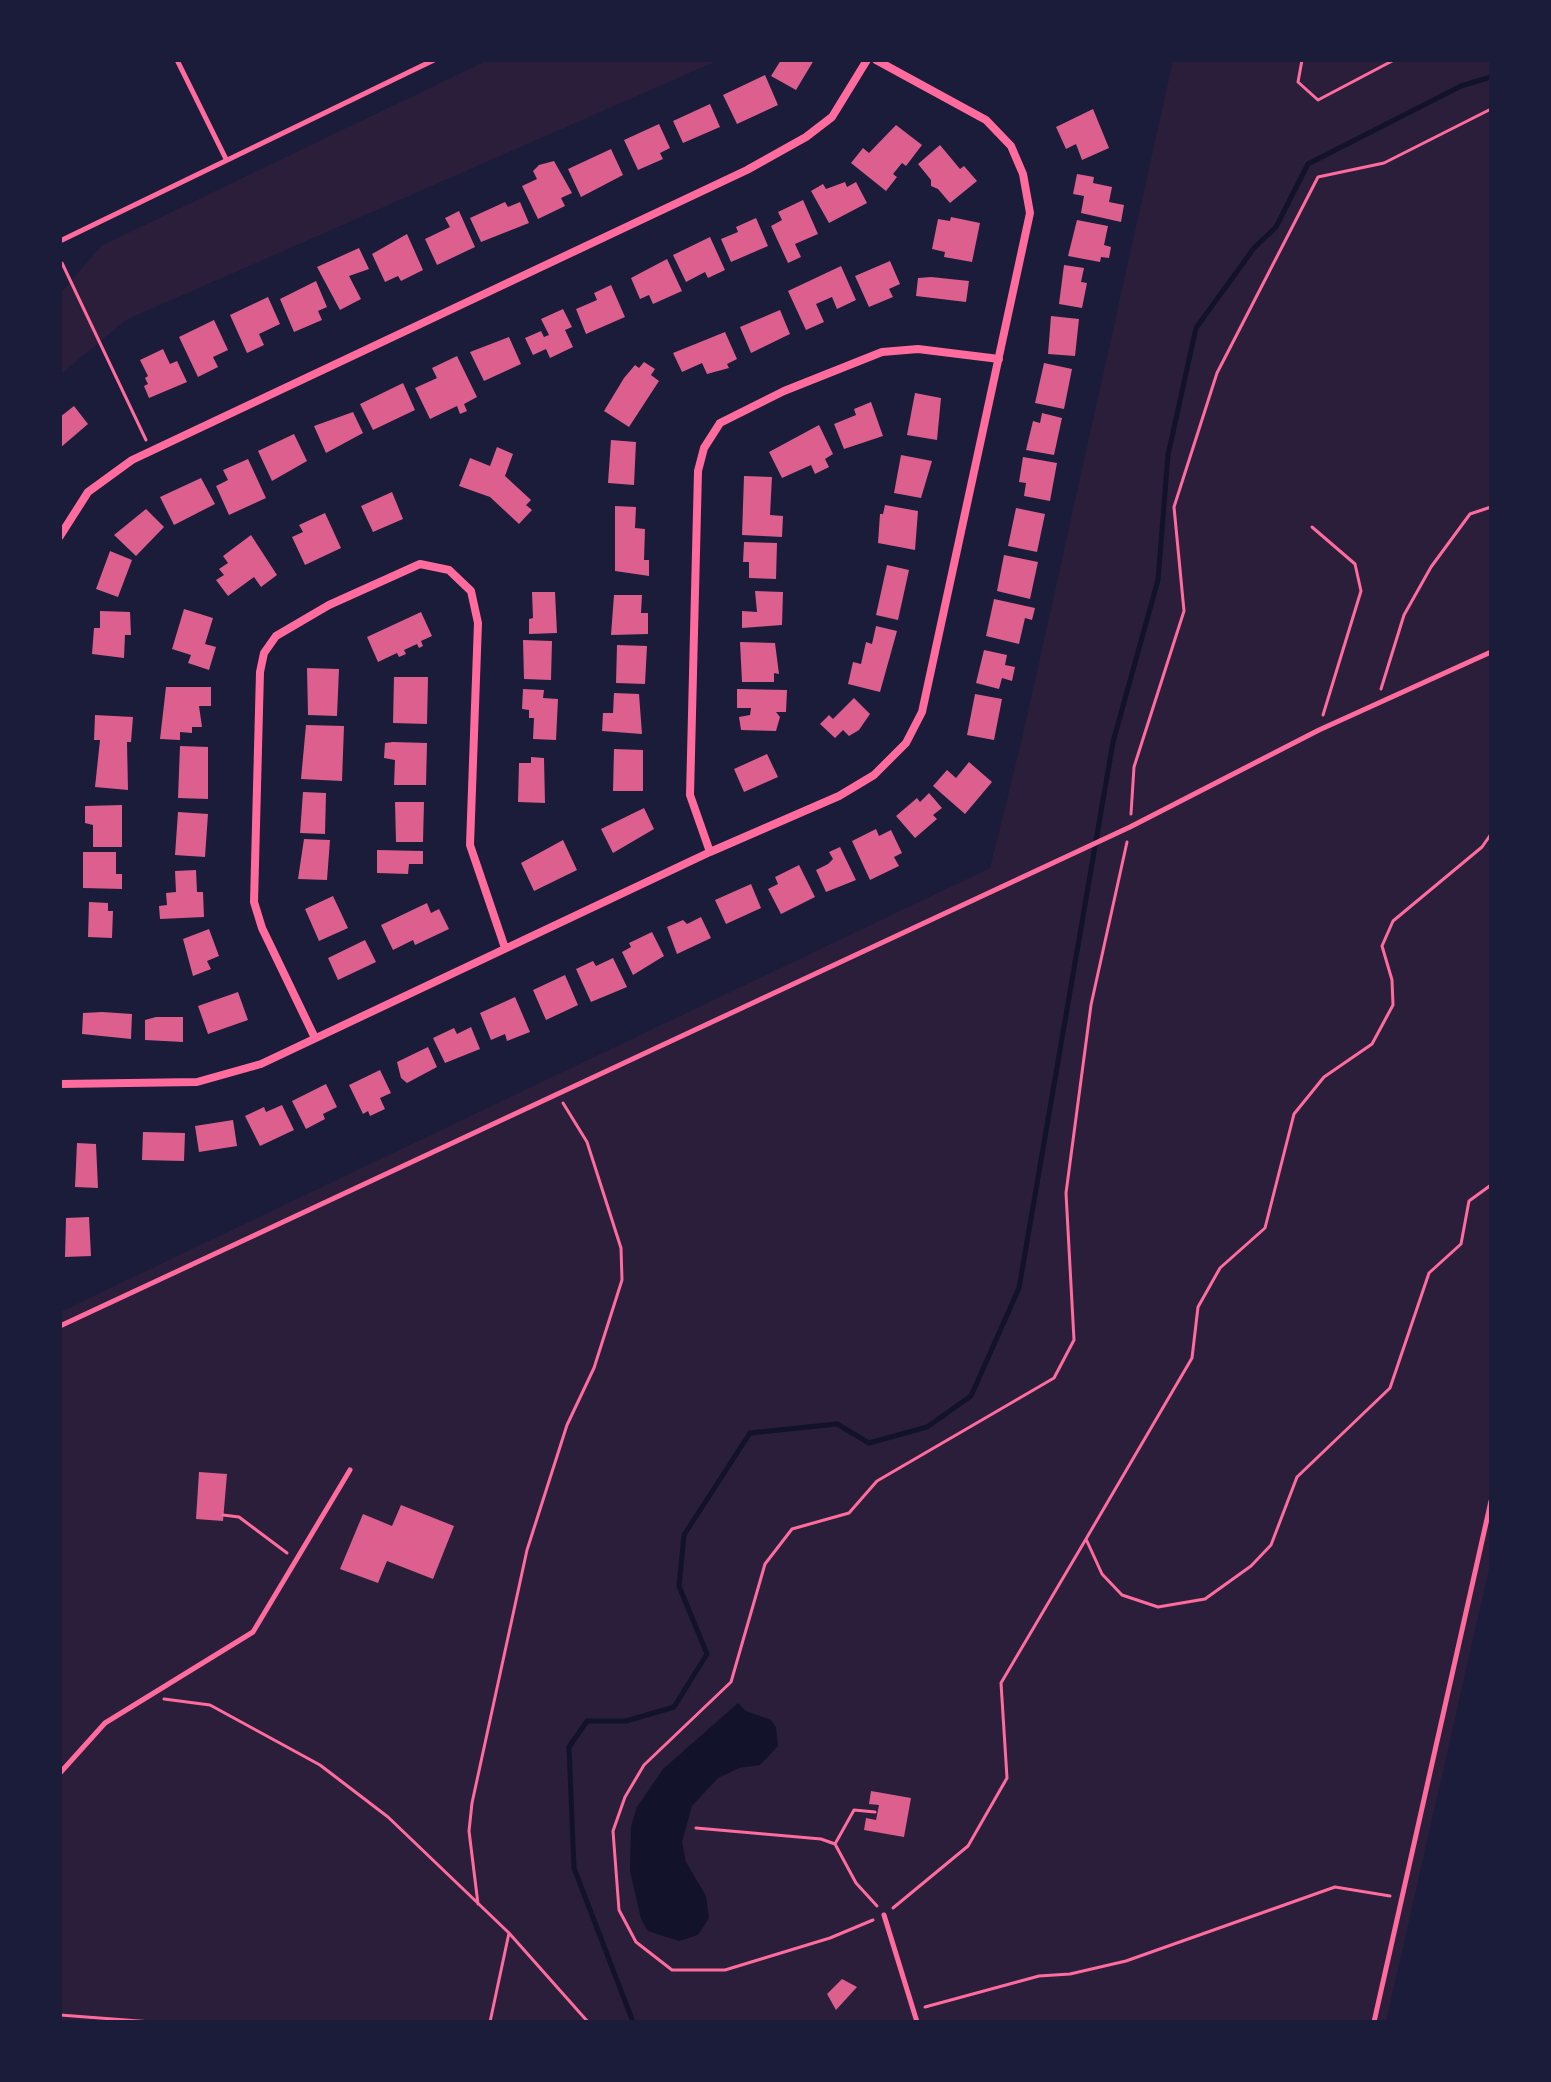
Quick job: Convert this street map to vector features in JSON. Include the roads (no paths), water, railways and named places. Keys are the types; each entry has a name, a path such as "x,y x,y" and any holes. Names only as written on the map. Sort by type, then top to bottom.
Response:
{"street":[{"path":"60,536 88,492 151,450 747,170 806,137 832,117 867,60"},
{"path":"60,1084 197,1082 261,1064 710,852 839,796 874,775 906,743 922,712 1030,213 1023,174 1011,146 986,120 876,60"},
{"path":"710,852 690,795 698,471 704,448 720,423 784,391 882,352 918,349 999,359"},
{"path":"315,1038 262,928 254,902 260,672 264,653 276,636 329,605 420,564 449,570 471,591 478,623 470,845 505,948"}],"lane":[{"path":"177,60 226,159"},
{"path":"60,241 434,60"},
{"path":"60,1326 556,1092 1130,827 1319,730 1491,652"},
{"path":"60,1773 105,1723 253,1632 350,1470"},
{"path":"1374,2022 1491,1501"},
{"path":"884,1915 917,2022"}],"waterway":[{"path":"633,2022 574,1868 569,1747 587,1721 626,1721 674,1707 707,1654 679,1586 684,1535 750,1433 837,1424 869,1443 927,1427 971,1396 1019,1288 1113,742 1158,580 1168,455 1196,328 1254,248 1276,227 1308,164 1461,86 1491,77"}]}
